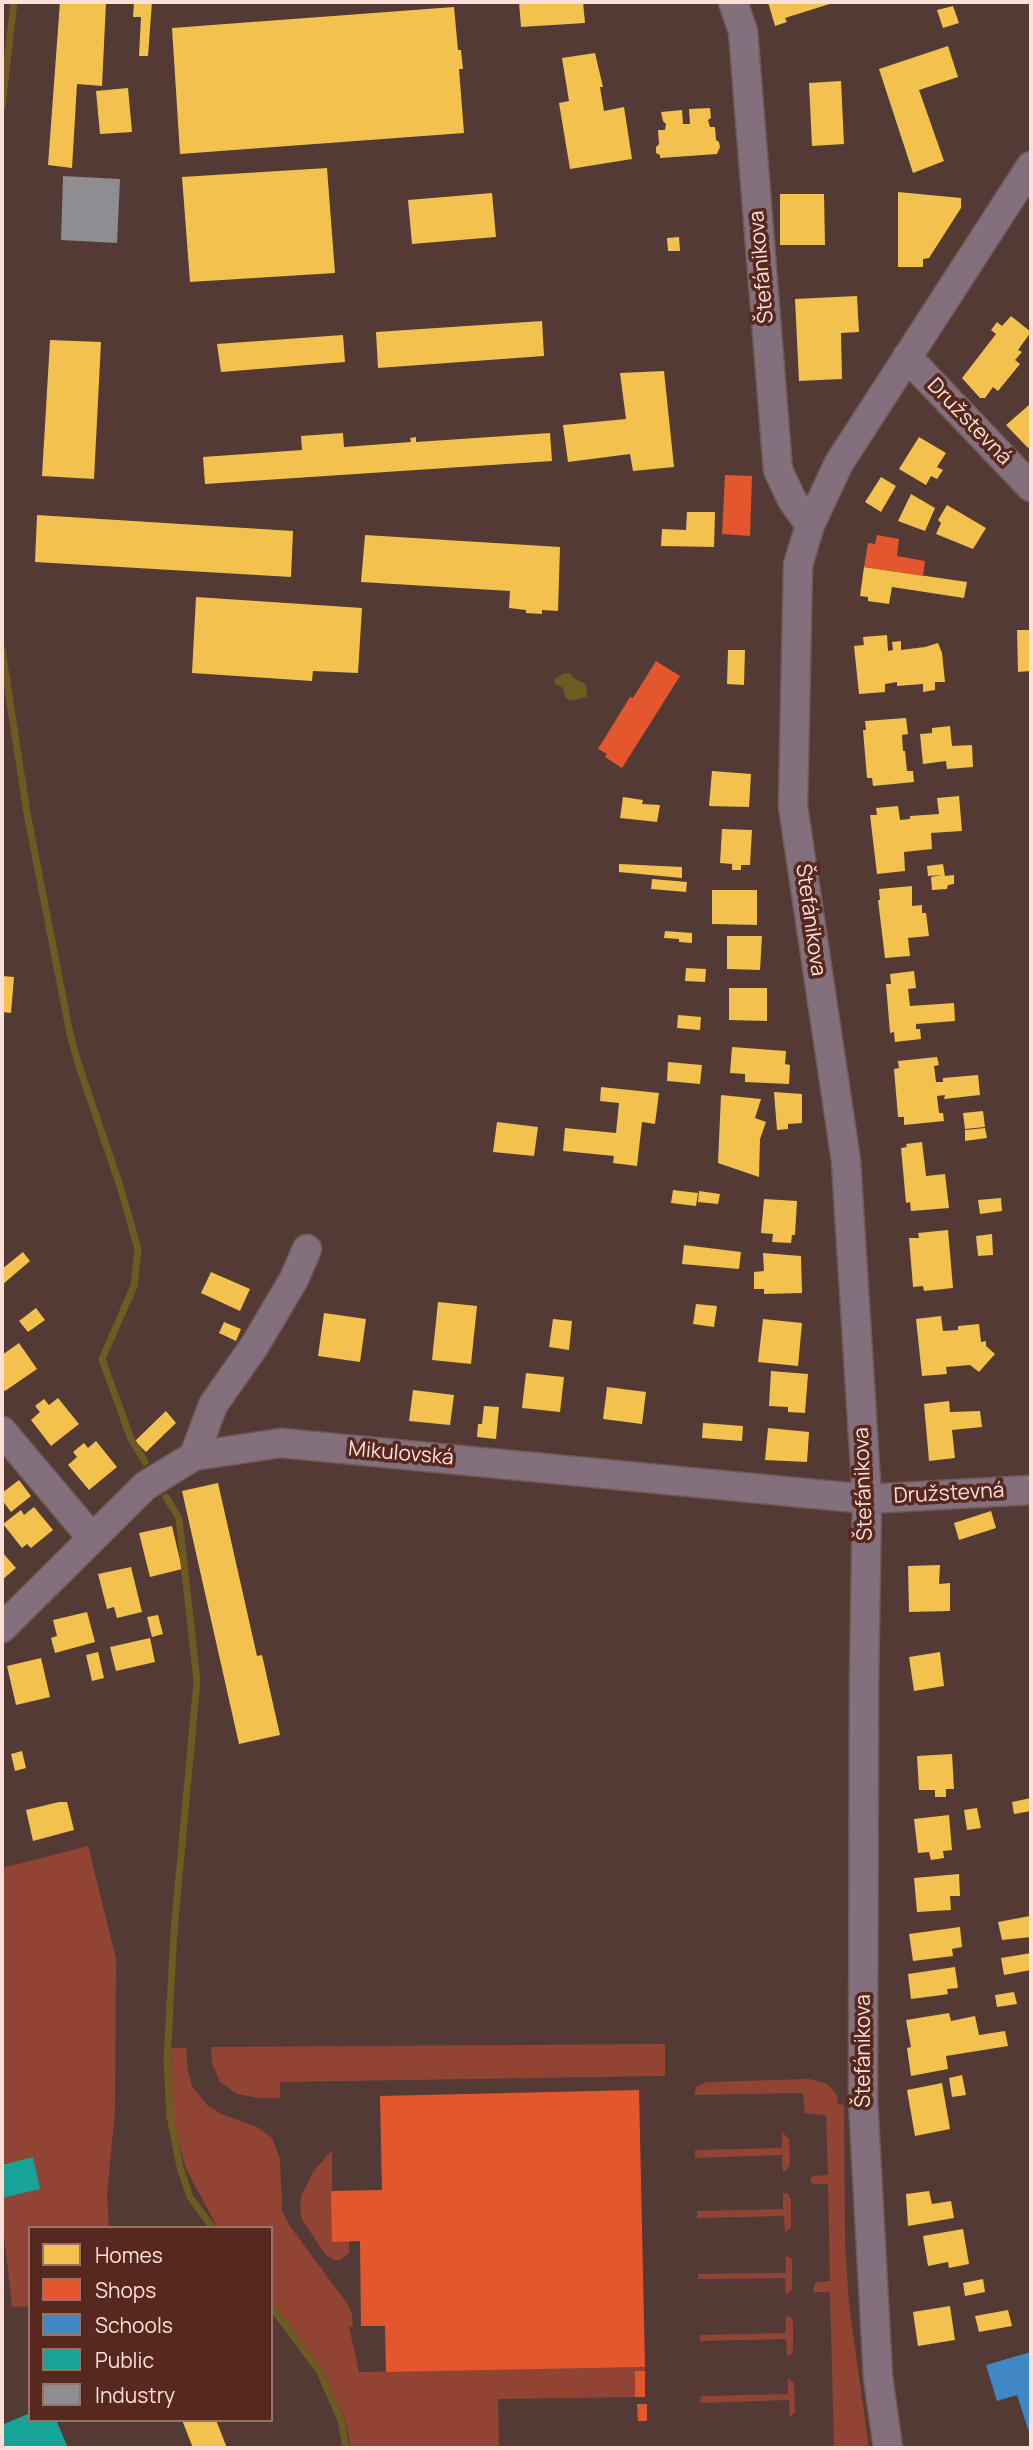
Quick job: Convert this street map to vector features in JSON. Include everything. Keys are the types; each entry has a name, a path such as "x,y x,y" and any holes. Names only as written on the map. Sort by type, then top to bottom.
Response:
{"street":[{"name":"Štefánikova","path":"733,2 743,31 778,470 792,500 810,525"},
{"name":"Štefánikova","path":"888,2448 878,2377 863,2100 867,1499 846,1161 793,806 798,565 810,525 839,463 1031,166"},
{"name":"Družstevná","path":"907,357 1031,487"},
{"path":"194,1456 213,1405 255,1345 294,1279 307,1249"},
{"path":"2,1431 92,1538"},
{"name":"Mikulovská","path":"2,1628 145,1486 194,1456 281,1443 867,1499"},
{"name":"Družstevná","path":"867,1499 1031,1490"}],"shaded area":[{"path":"565,673 586,684 587,697 570,701 566,698 563,688 554,683 555,679"},
{"path":"88,1846 116,1959 115,2112 107,2193 109,2226 28,2226 28,2306 12,2307 2,2235 2,1868"},
{"path":"665,2044 665,2076 280,2082 280,2098 237,2094 220,2082 212,2063 211,2047"},
{"path":"170,2048 186,2048 192,2086 208,2106 221,2114 257,2127 272,2138 280,2159 282,2210 289,2225 349,2306 353,2326 349,2327 359,2372 645,2367 645,2397 498,2399 499,2448 351,2448 345,2419 323,2371 273,2304 273,2226 217,2226 186,2169 172,2115"},
{"path":"809,2079 827,2084 837,2095 838,2104 844,2105 845,2242 849,2305 869,2448 834,2448 830,2292 814,2292 813,2289 816,2282 830,2281 828,2184 812,2184 810,2180 813,2176 828,2175 826,2115 805,2113 803,2093 694,2095 697,2086 707,2082"},
{"path":"782,2132 789,2139 790,2165 783,2172 782,2155 695,2158 695,2150 782,2148"},
{"path":"332,2150 332,2241 349,2241 349,2253 340,2260 326,2255 302,2220 300,2207 302,2194 313,2172"},
{"path":"783,2193 787,2193 791,2199 791,2227 785,2233 784,2216 697,2218 697,2211 783,2209"},
{"path":"786,2256 792,2261 792,2289 786,2295 785,2278 698,2279 698,2274 786,2273"},
{"path":"786,2316 792,2318 793,2322 791,2355 787,2356 786,2339 700,2341 700,2335 786,2333"},
{"path":"788,2378 794,2383 795,2412 790,2417 789,2400 700,2403 701,2396 788,2394"}],"building: Homes":[{"path":"60,2 106,2 102,86 77,84 72,168 48,165"},
{"path":"134,2 152,2 148,56 139,56 141,17 133,17"},
{"path":"519,2 583,2 585,23 521,27"},
{"path":"768,2 836,2 785,18 787,22 775,26"},
{"path":"953,6 959,23 943,28 937,10"},
{"path":"454,7 458,50 461,50 463,69 459,69 464,133 180,154 172,28"},
{"path":"948,46 958,77 919,90 944,161 913,173 879,69"},
{"path":"595,53 603,87 600,87 604,111 624,107 632,159 570,169 559,103 569,101 562,58"},
{"path":"841,81 844,144 812,146 809,83"},
{"path":"128,88 132,132 100,134 96,91"},
{"path":"710,108 711,118 708,120 710,127 715,127 716,140 720,147 717,154 660,158 656,153 659,144 658,130 665,130 666,124 661,112 682,110 683,124 690,124 689,109"},
{"path":"327,168 335,273 190,282 182,177"},
{"path":"898,192 961,198 961,208 929,258 923,259 923,267 898,267"},
{"path":"492,193 496,237 412,244 408,200"},
{"path":"780,194 824,194 825,245 780,245"},
{"path":"679,237 680,251 668,251 667,238"},
{"path":"857,296 859,332 841,333 842,379 799,381 795,299"},
{"path":"1011,316 1031,332 1018,350 1022,352 1015,360 1020,364 998,391 993,387 985,398 980,398 962,378 996,334 991,330 997,322 1002,326"},
{"path":"542,321 544,356 378,368 376,332"},
{"path":"343,335 345,362 221,372 217,344"},
{"path":"50,340 101,342 94,479 42,476"},
{"path":"664,371 674,467 633,471 630,454 568,462 563,425 626,419 620,373"},
{"path":"1029,405 1031,444 1028,448 1006,425"},
{"path":"343,433 344,447 411,442 410,438 416,437 416,442 550,433 552,461 205,484 203,457 302,450 301,436"},
{"path":"919,437 946,453 937,467 943,470 937,479 931,476 926,485 899,469"},
{"path":"881,477 896,486 881,512 865,502"},
{"path":"911,494 935,508 925,531 898,521"},
{"path":"947,505 986,528 973,549 936,534 941,523 938,520"},
{"path":"687,512 715,512 714,547 661,546 662,529 686,530"},
{"path":"37,515 293,531 291,577 35,562"},
{"path":"365,535 560,547 558,611 542,610 542,614 509,608 510,591 361,582"},
{"path":"864,567 967,582 964,598 892,587 889,604 868,601 868,597 860,596"},
{"path":"196,597 362,608 358,673 313,671 312,681 192,673"},
{"path":"1017,630 1031,630 1031,671 1018,672"},
{"path":"887,635 888,651 893,650 892,642 901,641 901,650 938,643 942,653 945,682 935,682 935,690 923,692 923,684 897,686 897,682 885,684 885,692 859,694 854,646 864,645 863,637"},
{"path":"728,650 745,650 744,685 727,684"},
{"path":"906,718 908,734 902,735 903,751 907,771 913,771 914,782 873,786 872,778 867,778 863,730 866,730 865,721"},
{"path":"950,726 952,746 972,745 973,767 947,769 946,761 923,764 920,734 932,733 932,728"},
{"path":"712,771 751,774 749,807 709,806"},
{"path":"959,796 962,831 931,833 932,849 904,852 905,871 877,874 870,815 877,815 876,808 898,806 900,820 910,819 910,816 939,814 937,798"},
{"path":"623,797 643,800 642,804 660,805 657,822 620,818"},
{"path":"722,829 752,830 750,865 741,865 741,870 732,870 732,864 720,863"},
{"path":"619,864 682,867 682,878 619,872"},
{"path":"943,864 945,876 954,875 954,884 948,885 947,889 932,890 931,877 942,875 928,876 927,866"},
{"path":"652,879 687,882 686,892 651,889"},
{"path":"912,886 912,906 922,905 922,913 926,913 929,936 908,938 910,956 885,958 879,889"},
{"path":"712,890 757,890 757,925 712,924"},
{"path":"665,931 692,933 692,943 664,938"},
{"path":"727,936 762,936 760,970 727,969"},
{"path":"686,968 706,969 705,982 685,981"},
{"path":"914,971 916,988 908,989 910,1006 954,1003 955,1021 916,1024 916,1029 920,1029 921,1039 895,1042 894,1032 890,1033 886,984 891,984 890,974"},
{"path":"2,976 14,977 11,1013 2,1012"},
{"path":"729,988 767,988 767,1021 729,1020"},
{"path":"678,1015 701,1017 700,1030 677,1028"},
{"path":"732,1047 786,1051 785,1064 790,1065 789,1084 745,1082 745,1074 730,1073"},
{"path":"937,1057 939,1065 934,1066 936,1082 943,1082 943,1078 978,1075 980,1095 944,1099 945,1095 937,1096 939,1113 943,1113 944,1121 904,1125 904,1117 898,1117 894,1069 899,1068 898,1061"},
{"path":"668,1062 702,1065 700,1084 667,1081"},
{"path":"601,1087 659,1093 655,1124 642,1122 637,1166 613,1163 614,1156 563,1151 565,1128 616,1133 619,1103 600,1101"},
{"path":"774,1092 802,1094 802,1123 788,1124 788,1129 777,1130"},
{"path":"721,1095 761,1099 755,1118 766,1122 760,1139 759,1177 718,1163"},
{"path":"983,1111 985,1127 965,1129 963,1113"},
{"path":"497,1122 538,1127 534,1156 493,1152"},
{"path":"985,1128 987,1138 965,1141 965,1130"},
{"path":"922,1142 926,1176 945,1174 949,1208 911,1211 910,1202 906,1203 901,1148 907,1147 906,1144"},
{"path":"673,1190 698,1193 696,1206 671,1203"},
{"path":"699,1191 720,1194 718,1204 698,1202"},
{"path":"1001,1198 1002,1211 980,1214 978,1200"},
{"path":"764,1199 797,1201 795,1235 792,1235 791,1243 772,1242 773,1234 761,1233"},
{"path":"948,1230 953,1288 924,1291 923,1286 913,1287 909,1238 919,1238 918,1233"},
{"path":"992,1234 993,1255 978,1256 976,1236"},
{"path":"684,1245 741,1252 739,1269 682,1264"},
{"path":"23,1252 30,1261 2,1285 2,1269"},
{"path":"763,1253 801,1256 802,1293 764,1294 764,1289 754,1289 754,1272 764,1271"},
{"path":"211,1272 250,1289 240,1311 201,1293"},
{"path":"438,1302 477,1306 471,1364 432,1360"},
{"path":"696,1304 717,1306 714,1327 693,1324"},
{"path":"36,1308 45,1320 28,1332 19,1321"},
{"path":"324,1313 366,1319 360,1362 318,1356"},
{"path":"941,1316 943,1331 979,1324 981,1342 986,1341 986,1346 995,1354 979,1372 970,1365 946,1367 947,1374 922,1376 916,1319"},
{"path":"553,1319 572,1321 569,1350 549,1347"},
{"path":"763,1319 802,1323 798,1366 758,1362"},
{"path":"224,1322 241,1329 236,1341 219,1333"},
{"path":"19,1343 37,1369 5,1391 2,1387 2,1355"},
{"path":"771,1371 808,1374 805,1413 788,1412 788,1407 769,1406"},
{"path":"526,1373 564,1377 560,1412 522,1408"},
{"path":"607,1387 646,1392 642,1424 603,1419"},
{"path":"413,1390 454,1395 450,1425 409,1421"},
{"path":"58,1398 79,1424 51,1446 31,1420 40,1412 35,1406 44,1399 49,1405"},
{"path":"949,1401 950,1412 980,1411 982,1427 952,1430 955,1458 929,1461 924,1404"},
{"path":"484,1406 499,1407 496,1439 477,1437"},
{"path":"166,1411 176,1423 146,1452 135,1441"},
{"path":"703,1423 743,1426 742,1441 702,1438"},
{"path":"768,1428 809,1432 807,1462 765,1460"},
{"path":"96,1441 117,1467 89,1490 68,1465 77,1457 73,1452 84,1443 88,1448"},
{"path":"19,1480 31,1496 11,1512 2,1500 2,1493"},
{"path":"218,1483 257,1656 262,1655 280,1735 239,1744 182,1491"},
{"path":"34,1507 53,1530 31,1548 27,1544 22,1548 3,1524 21,1510 24,1515"},
{"path":"991,1511 996,1528 959,1540 954,1523"},
{"path":"172,1526 182,1569 150,1577 139,1533"},
{"path":"2,1552 16,1568 2,1580"},
{"path":"940,1565 939,1584 950,1583 950,1611 909,1612 908,1566"},
{"path":"131,1567 142,1612 117,1618 114,1607 107,1609 98,1574"},
{"path":"87,1612 95,1642 55,1653 51,1638 57,1636 53,1620"},
{"path":"158,1615 163,1634 152,1637 147,1617"},
{"path":"150,1638 155,1662 116,1671 110,1647"},
{"path":"98,1652 104,1678 92,1681 86,1655"},
{"path":"940,1652 944,1686 914,1691 909,1657"},
{"path":"41,1658 50,1697 16,1705 7,1666"},
{"path":"22,1751 26,1768 15,1771 11,1754"},
{"path":"952,1754 954,1789 946,1789 946,1797 935,1797 935,1790 919,1790 917,1756"},
{"path":"1031,1798 1031,1811 1014,1814 1012,1802"},
{"path":"67,1802 74,1830 33,1841 26,1810"},
{"path":"977,1808 981,1828 967,1830 964,1810"},
{"path":"949,1815 952,1850 943,1851 944,1858 931,1860 929,1852 918,1853 914,1819"},
{"path":"959,1874 960,1896 950,1896 951,1910 917,1912 914,1878"},
{"path":"1030,1916 1031,1937 1002,1940 998,1922"},
{"path":"960,1927 962,1947 952,1949 953,1956 913,1961 909,1934"},
{"path":"1031,1953 1031,1970 1004,1975 1001,1958"},
{"path":"955,1967 958,1988 947,1989 948,1994 911,1999 908,1974"},
{"path":"1014,1992 1017,2004 997,2007 995,1995"},
{"path":"949,2013 951,2021 975,2016 979,2035 1005,2031 1008,2046 946,2056 948,2069 911,2076 907,2048 911,2047 906,2020"},
{"path":"962,2075 966,2095 952,2097 949,2078"},
{"path":"942,2083 950,2129 915,2136 907,2090"},
{"path":"929,2191 932,2204 951,2201 954,2218 908,2226 906,2194"},
{"path":"963,2229 969,2264 949,2268 948,2262 928,2266 923,2236"},
{"path":"983,2279 985,2292 965,2296 963,2283"},
{"path":"950,2306 955,2340 918,2346 913,2312"},
{"path":"1008,2310 1012,2326 979,2332 975,2316"},
{"path":"183,2422 217,2422 227,2448 193,2448"}],"building: Shops":[{"path":"725,475 752,476 750,536 722,534"},
{"path":"877,535 899,539 897,556 925,561 923,576 864,567 868,543 875,544"},
{"path":"656,661 680,676 622,768 598,749"},
{"path":"639,2090 645,2367 386,2372 385,2326 361,2326 360,2241 332,2242 331,2191 382,2190 380,2096"},
{"path":"635,2371 645,2371 645,2397 635,2397"},
{"path":"637,2404 647,2404 647,2421 638,2421"}],"building: Schools":[{"path":"1031,2352 1031,2438 1017,2395 997,2401 986,2365"}],"building: Public":[{"path":"33,2157 40,2189 2,2198 2,2165"},
{"path":"28,2414 28,2422 57,2422 68,2448 2,2448 2,2425"}],"building: Industry":[{"path":"63,176 120,179 117,243 61,240"}],"waterway":[{"path":"2,106 14,2"},
{"path":"2,650 27,813 70,1034 138,1249 134,1286 102,1359 131,1439 145,1462"},
{"path":"166,1497 179,1518 197,1681 174,1931 167,2061 170,2116 180,2167 190,2197 212,2226"},
{"path":"273,2309 320,2372 341,2420 346,2448"}]}
